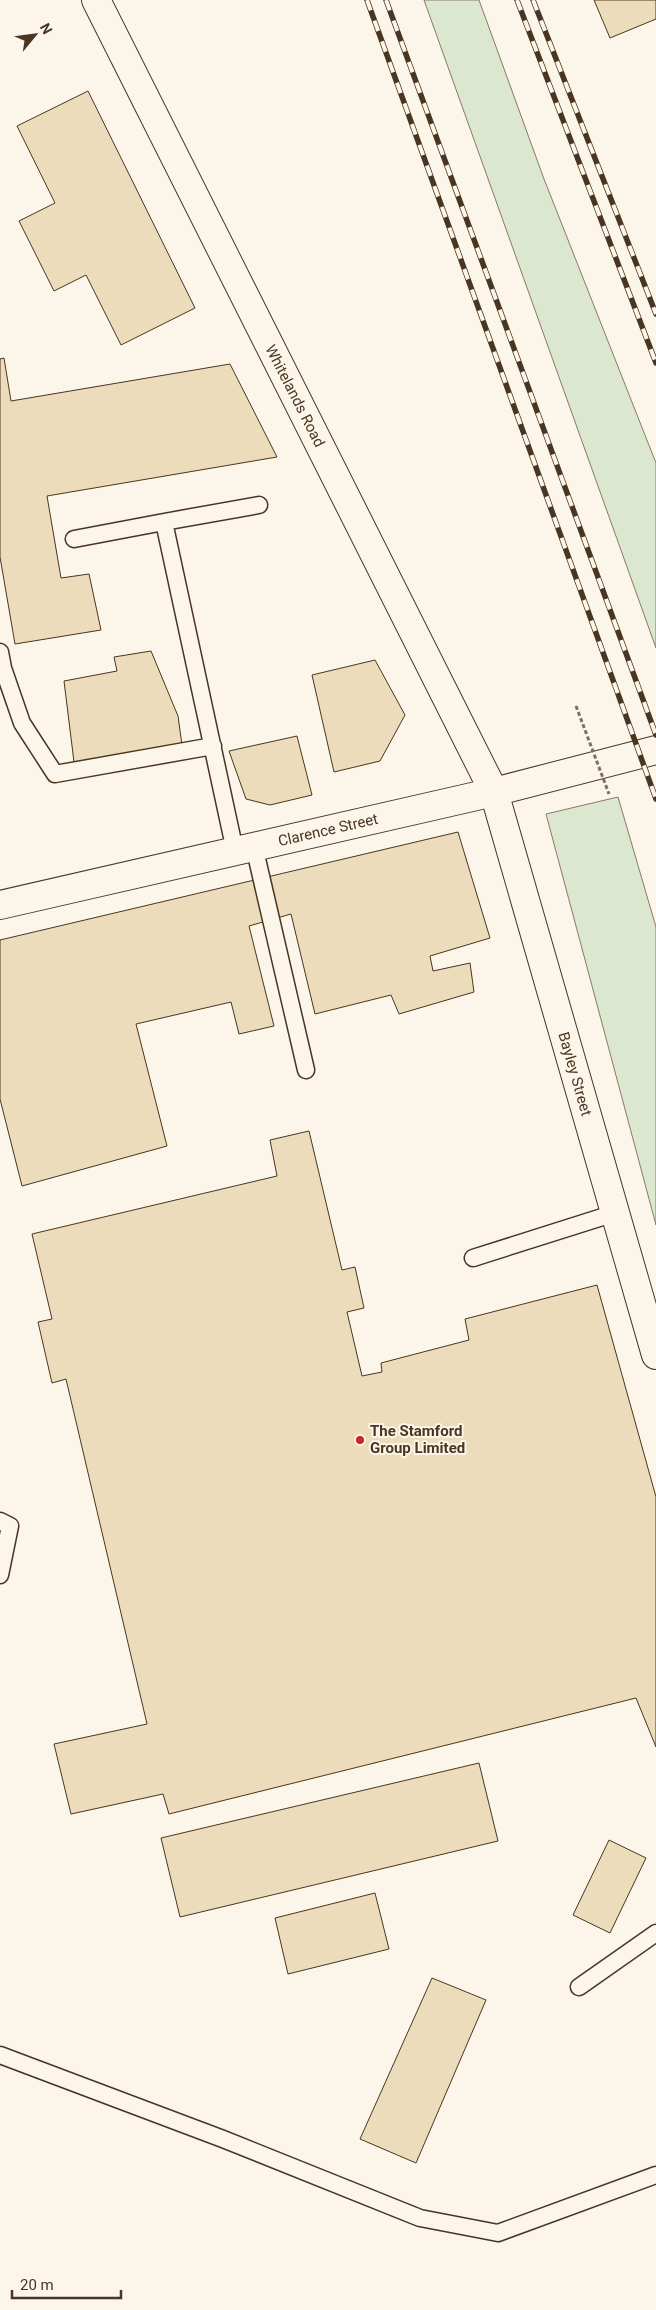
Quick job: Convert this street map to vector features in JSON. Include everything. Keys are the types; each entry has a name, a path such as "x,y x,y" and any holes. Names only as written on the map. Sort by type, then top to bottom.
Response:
{"street":[{"name":"Whitelands Road","path":"96,0 494,792"},
{"name":"Clarence Street","path":"4,905 494,792 656,750"},
{"name":"Bayley Street","path":"494,792 656,1355"}],"lane":[{"path":"74,539 259,505"},
{"path":"164,522 214,746 245,849 306,1070"},
{"path":"0,652 2,668 22,723 55,774 214,746"},
{"path":"473,1258 615,1213"},
{"path":"0,1521 10,1526 0,1575"},
{"path":"579,1986 656,1933"},
{"path":"0,2055 222,2139 420,2218 498,2234 656,2175"}],"path":[{"path":"576,706 609,794"}],"green space":[{"path":"424,0 479,0 544,179 656,463 656,648"},
{"path":"618,797 656,927 656,1225 546,814"}],"building":[{"path":"594,0 656,0 656,19 610,38"},
{"path":"88,91 195,308 121,345 86,275 54,291 19,221 55,203 17,126"},
{"path":"4,358 11,401 230,364 277,457 47,496 61,578 89,574 101,630 15,644 0,557 0,359"},
{"path":"151,651 178,716 182,745 74,762 64,681 117,671 114,657"},
{"path":"375,660 405,715 380,761 334,772 312,675"},
{"path":"297,736 312,795 270,805 246,799 229,751"},
{"path":"458,832 490,938 430,956 433,971 470,963 474,992 399,1014 391,995 315,1014 291,914 249,926 274,1026 239,1034 231,1002 136,1024 167,1146 22,1186 0,1099 0,940"},
{"name":"The Stamford Group Limited","path":"309,1131 342,1270 355,1267 364,1308 347,1312 362,1376 382,1372 381,1363 469,1340 465,1319 597,1285 656,1497 656,1747 636,1698 169,1814 163,1794 71,1814 54,1744 147,1724 66,1379 52,1383 38,1322 52,1319 32,1234 277,1176 270,1140"},
{"path":"479,1763 498,1841 180,1917 161,1838"},
{"path":"609,1840 646,1858 610,1933 573,1915"},
{"path":"375,1893 389,1949 288,1974 275,1918"},
{"path":"432,1978 486,2000 416,2163 360,2139"}],"railway":[{"path":"367,0 656,799"},
{"path":"386,0 656,735"},
{"path":"517,0 656,363"},
{"path":"533,0 656,314"}],"place":[{"name":"The Stamford Group Limited","path":"360,1440"}]}
